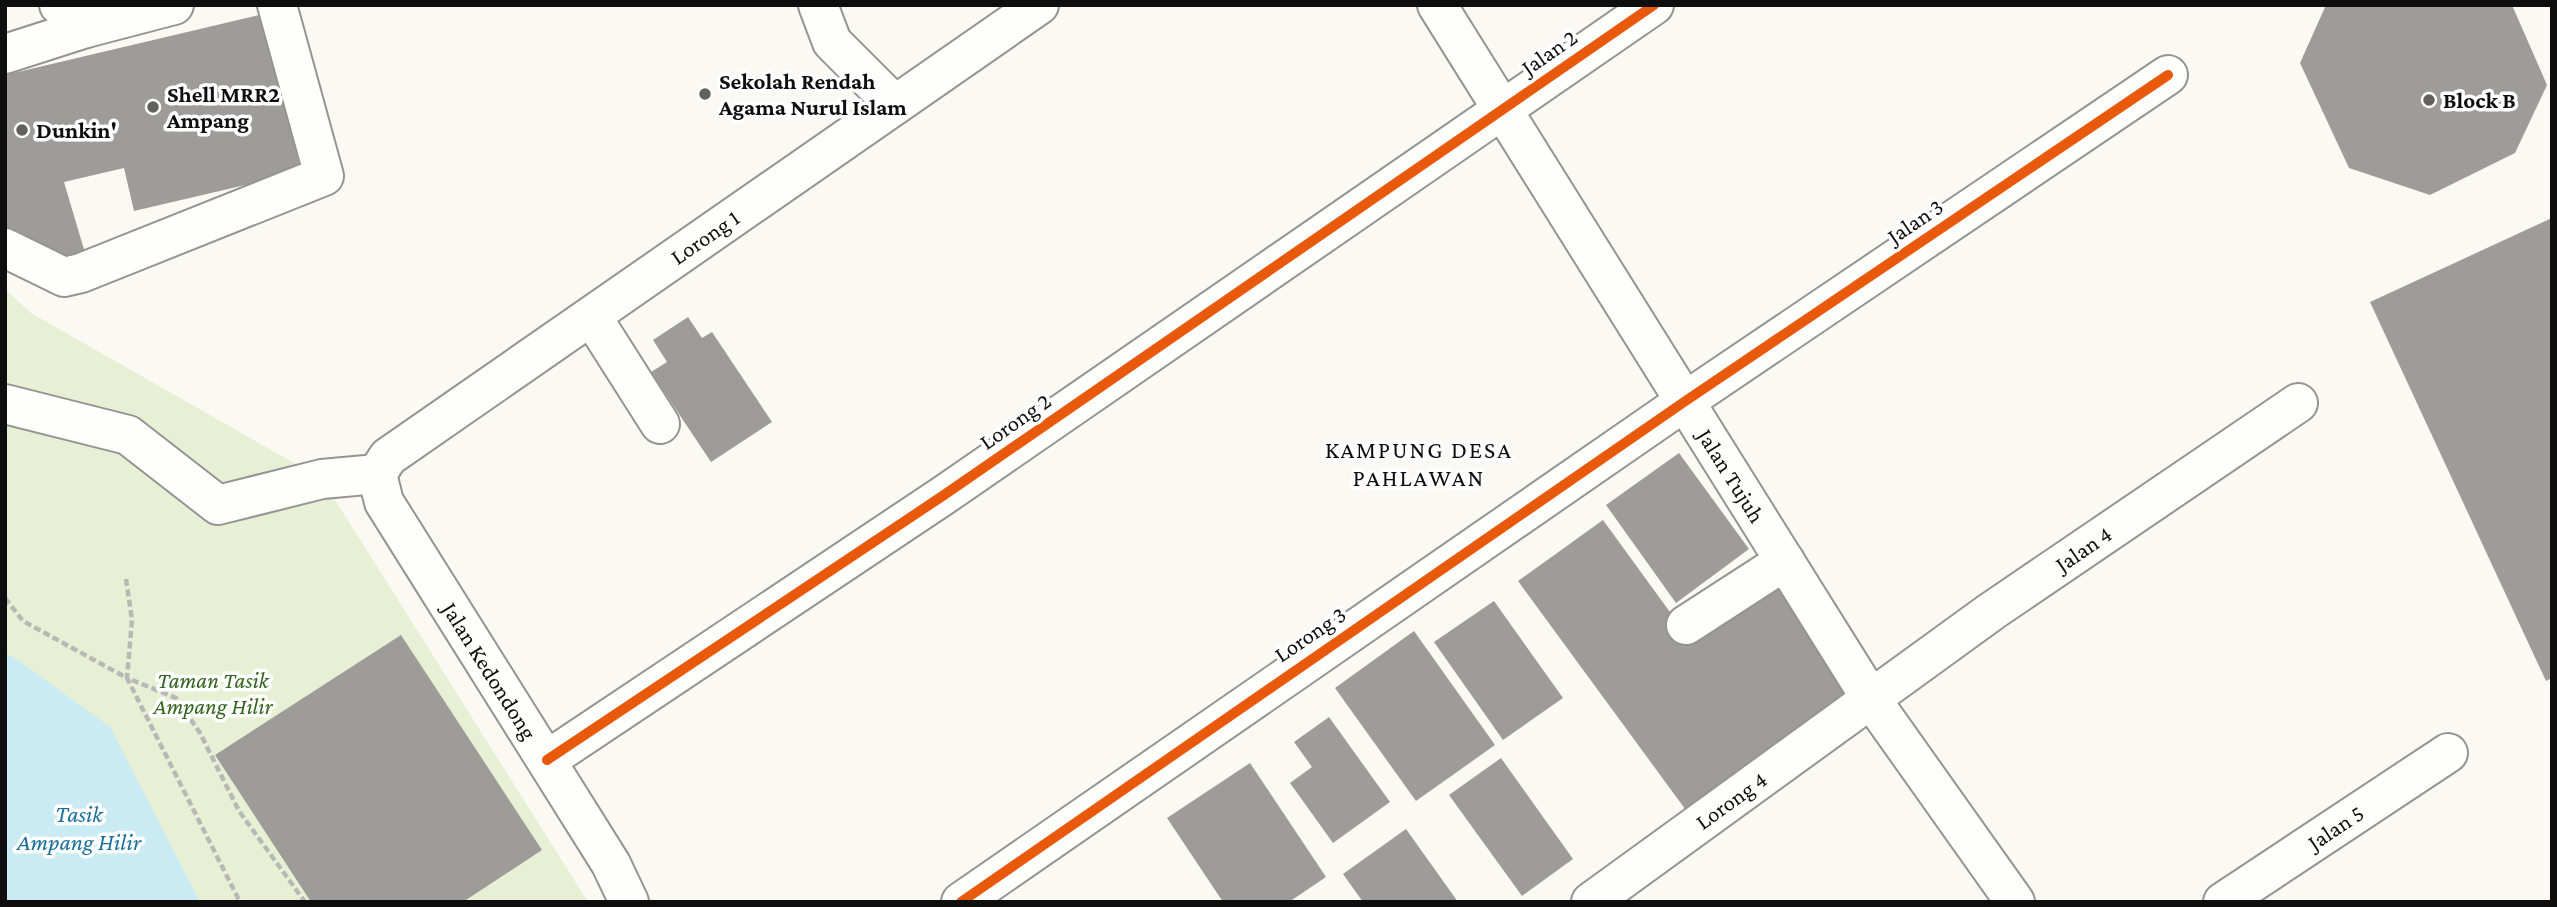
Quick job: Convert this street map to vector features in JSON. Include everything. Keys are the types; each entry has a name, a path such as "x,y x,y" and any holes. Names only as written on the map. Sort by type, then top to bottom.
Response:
{"street":[{"path":"5,54 72,16 174,5"},
{"path":"5,247 64,277 114,261 324,176 277,5"},
{"path":"818,5 832,42 895,105"},
{"name":"Lorong 1","path":"377,474 388,457 1039,5"},
{"name":"Jalan Tujuh","path":"1437,5 1871,699 2015,902"},
{"name":"Jalan 2","path":"1503,109 1654,5"},
{"name":"Jalan 3","path":"1685,402 2168,75"},
{"name":"Lorong 2","path":"547,760 944,495 1503,109"},
{"path":"592,317 660,424"},
{"name":"Lorong 3","path":"961,902 1685,402"},
{"name":"Jalan 4","path":"1871,699 1992,611 2298,403"},
{"path":"5,404 128,435 218,505 322,479 377,474"},
{"name":"Jalan Kedondong","path":"377,474 384,502 611,864 629,902"},
{"path":"1686,625 1785,561"},
{"name":"Lorong 4","path":"1591,902 1871,699"},
{"name":"Jalan 5","path":"2223,902 2448,753"}],"path":[{"path":"126,579 132,620 127,678 240,902"},
{"path":"5,598 23,621 127,678 176,698 200,733 239,811 304,902"}],"green space":[{"name":"Taman Tasik Ampang Hilir","path":"5,289 31,313 322,479 588,902 5,902"}],"water":[{"name":"Tasik Ampang Hilir","path":"5,654 15,658 110,727 200,902 5,902"}],"building":[{"name":"Block B","path":"2326,5 2512,5 2547,85 2515,153 2430,195 2349,168 2300,63"},
{"path":"263,14 301,172 134,211 124,168 64,182 88,263 5,241 5,75"},
{"path":"2552,218 2552,678 2546,681 2370,302"},
{"path":"688,317 702,338 712,332 772,422 711,462 651,372 667,362 653,340"},
{"path":"1679,453 1749,549 1676,603 1606,505"},
{"path":"1603,520 1691,641 1775,582 1847,690 1772,752 1688,813 1518,581"},
{"path":"1494,601 1563,698 1503,740 1434,642"},
{"path":"1414,631 1495,745 1416,801 1335,688"},
{"path":"401,635 542,850 463,902 311,902 215,755"},
{"path":"1329,717 1390,802 1333,843 1290,783 1312,767 1294,742"},
{"path":"1501,758 1573,859 1522,896 1449,795"},
{"path":"1250,763 1326,877 1289,902 1223,902 1167,818"},
{"path":"1406,829 1458,902 1363,902 1343,874"}],"cycle path":[{"path":"547,760 944,495 1654,5"},
{"path":"961,902 1684,402 2168,75"}],"place":[{"name":"Sekolah Rendah Agama Nurul Islam","path":"705,94"},
{"name":"Block B","path":"2429,100"},
{"name":"Shell MRR2 Ampang","path":"153,107"},
{"name":"Dunkin'","path":"22,130"}],"district":[{"name":"KAMPUNG DESA PAHLAWAN","path":"1419,463"}]}
